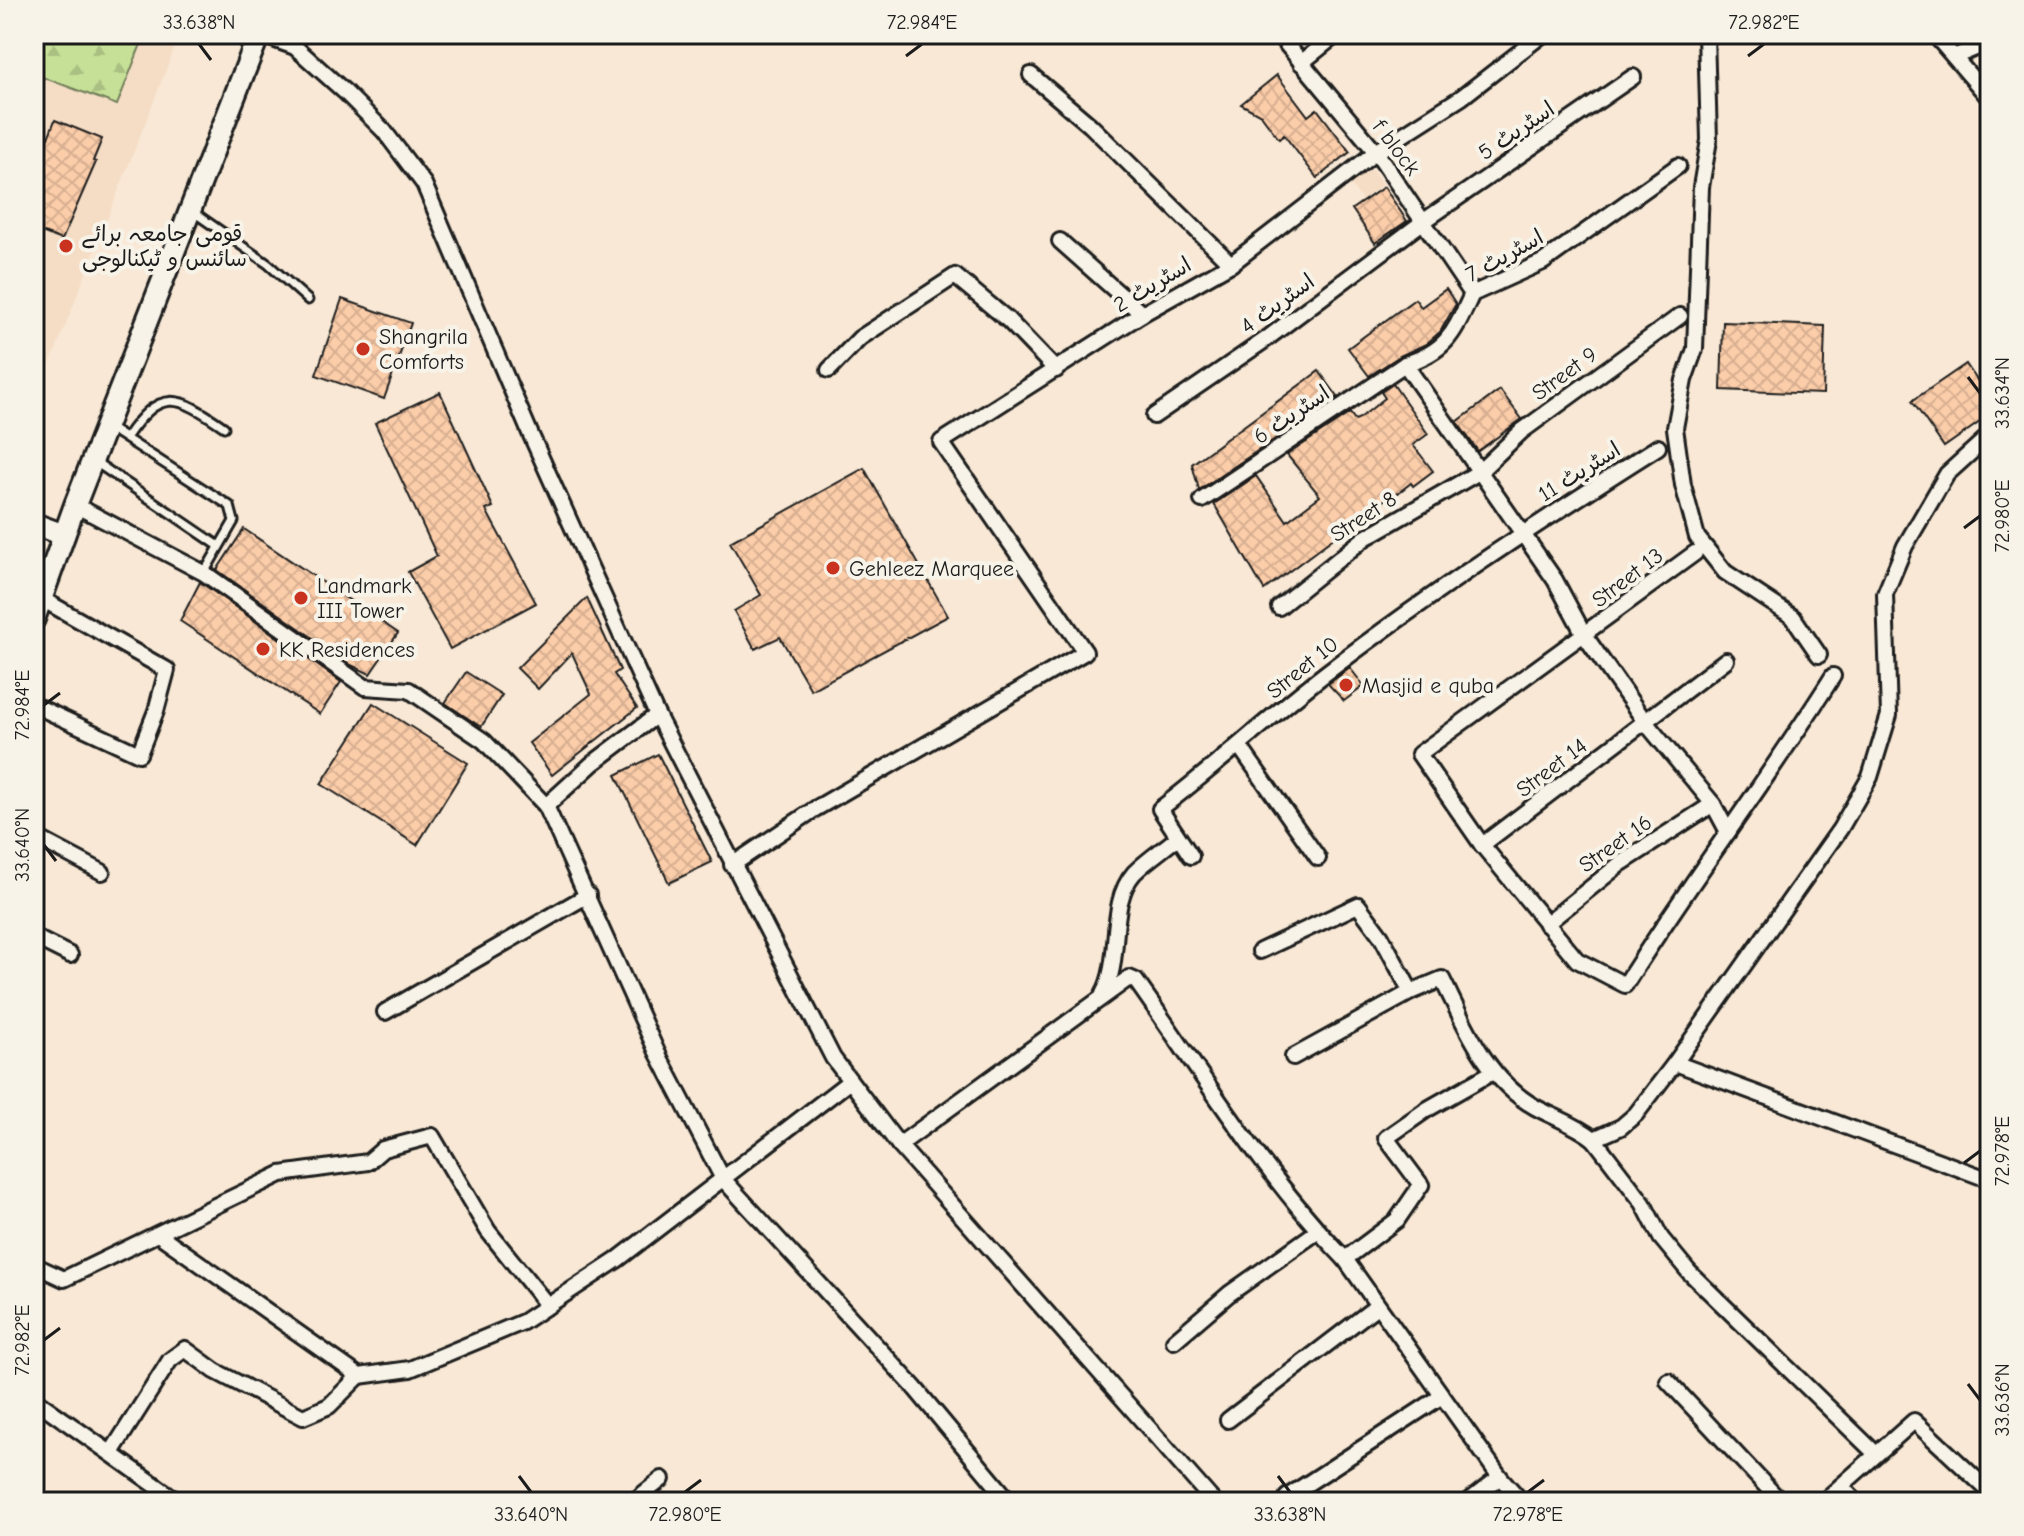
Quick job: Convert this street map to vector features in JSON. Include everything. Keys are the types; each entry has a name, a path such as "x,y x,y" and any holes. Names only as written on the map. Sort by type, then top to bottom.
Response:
{"main road":[{"path":"34,619 92,460 259,34"},
{"path":"34,524 64,535"}],"street":[{"path":"259,34 295,47 335,83 384,131 424,184 530,433 657,715 833,1058 899,1145 1214,1502"},
{"name":"f block","path":"1278,34 1376,152 1472,294"},
{"path":"1301,63 1337,34"},
{"name":"اسٹریٹ 2","path":"732,865 815,809 1085,652 941,442 1142,314 1231,264 1376,152 1462,97 1543,34"},
{"path":"1706,34 1709,140 1701,187 1696,337 1675,428 1683,485 1697,537 1716,561 1754,594 1793,617 1819,655"},
{"path":"1934,34 1990,99"},
{"path":"1956,56 1990,42"},
{"path":"1031,75 1090,125 1231,264"},
{"name":"اسٹریٹ 5","path":"1424,221 1633,77"},
{"name":"اسٹریٹ 7","path":"1405,364 1428,357 1451,339 1472,294 1543,262 1678,166"},
{"name":"اسٹریٹ 4","path":"1154,416 1265,340 1424,221"},
{"path":"1060,241 1142,314"},
{"path":"829,370 860,338 955,276 1008,320 1056,370"},
{"name":"Street 9","path":"1479,472 1522,431 1680,316"},
{"path":"1405,364 1555,580 1585,636 1646,723 1713,804 1728,832"},
{"name":"اسٹریٹ 6","path":"1202,500 1405,364"},
{"path":"1594,1139 1621,1127 1636,1114 1675,1063 1840,829 1870,777 1889,715 1885,594 1905,546 1947,474 1990,435"},
{"name":"اسٹریٹ 11","path":"1523,533 1658,447"},
{"name":"Street 8","path":"1279,607 1365,538 1479,472"},
{"path":"75,505 204,573 365,687 409,690 484,741 546,806 657,1052 723,1179 914,1387 1010,1502"},
{"name":"Street 10","path":"1191,856 1160,809 1240,747 1327,672 1523,533"},
{"name":"Street 13","path":"1482,845 1419,754 1695,553"},
{"path":"34,705 139,754 156,711 167,670 42,599"},
{"name":"Street 14","path":"1482,845 1726,660"},
{"path":"1482,845 1577,960 1625,985 1694,878 1783,756 1833,676"},
{"path":"546,806 592,764 657,715"},
{"path":"1240,747 1318,858"},
{"name":"Street 16","path":"1546,924 1620,864 1713,804"},
{"path":"34,836 102,872"},
{"path":"1099,1001 1113,976 1117,918 1132,875 1178,837"},
{"path":"385,1012 588,895"},
{"path":"1260,951 1358,905 1381,936 1411,992"},
{"path":"34,937 70,955"},
{"path":"899,1145 1129,978 1136,981 1318,1231 1345,1259 1500,1477 1522,1502"},
{"path":"1293,1057 1411,992 1442,979 1491,1073 1534,1106 1577,1125 1594,1139 1643,1203 1661,1238 1689,1272 1876,1454"},
{"path":"1675,1063 1990,1180"},
{"path":"1345,1259 1397,1220 1421,1185 1386,1138 1426,1110 1491,1073"},
{"path":"111,1453 170,1360 185,1349 226,1378 303,1417 329,1406 359,1376 410,1369 523,1322 617,1260 850,1081"},
{"path":"34,1265 64,1279 281,1174 368,1162 383,1149 432,1136 488,1231 548,1306"},
{"path":"1174,1341 1229,1294 1318,1231"},
{"path":"158,1234 359,1376"},
{"path":"1228,1420 1377,1306"},
{"path":"1668,1381 1781,1502"},
{"path":"1287,1497 1442,1396"},
{"path":"34,1399 179,1502"},
{"path":"1823,1502 1914,1421 1990,1492"},
{"path":"1468,1502 1500,1477"},
{"path":"633,1502 662,1479"},
{"path":"1841,1486 1856,1502"}],"lane":[{"path":"190,210 268,264 308,300"},
{"path":"126,438 144,412 171,400 185,402 224,427"},
{"path":"106,425 230,506 234,521 204,573"},
{"path":"92,460 219,546"}],"shaded area":[{"name":"قومی جامعہ برائے سائنس و ٹیکنالوجی","path":"34,34 180,34 34,405"},
{"path":"1368,165 1383,185 1362,200 1348,181"}],"green space":[{"path":"34,34 145,34 117,105 34,74"}],"building":[{"path":"1277,75 1308,116 1317,109 1350,152 1317,178 1284,135 1279,139 1261,115 1241,104"},
{"path":"55,120 102,139 93,161 96,162 62,240 34,229 34,174"},
{"path":"1384,187 1407,221 1375,243 1352,209"},
{"path":"1446,289 1456,304 1440,332 1426,344 1369,376 1348,348 1415,299 1421,307"},
{"name":"Shangrila Comforts","path":"342,299 411,323 384,399 316,375"},
{"path":"1723,322 1825,326 1823,394 1721,390"},
{"path":"1966,364 1990,399 1990,415 1944,447 1912,401"},
{"path":"1319,371 1338,397 1199,490 1192,464"},
{"path":"1393,384 1428,434 1413,445 1433,471 1413,486 1411,483 1393,497 1391,495 1264,590 1214,504 1256,476 1287,521 1320,496 1287,455 1350,413 1355,420 1360,418 1385,398 1381,392"},
{"path":"1500,390 1522,419 1478,451 1457,422"},
{"path":"440,392 493,507 486,510 536,603 450,649 408,572 437,556 375,423"},
{"name":"Gehleez Marquee","path":"864,468 948,616 811,690 780,637 755,649 734,611 761,595 730,542"},
{"name":"Landmark III Tower","path":"244,529 398,633 370,674 351,665 217,570"},
{"name":"KK Residences","path":"200,582 341,682 320,714 180,621"},
{"path":"587,598 620,670 614,674 637,708 552,775 529,743 591,694 572,653 538,689 517,668"},
{"name":"Masjid e quba","path":"1350,668 1364,686 1344,701 1328,684"},
{"path":"466,672 502,695 481,727 445,703"},
{"path":"373,703 468,763 417,845 321,784"},
{"path":"658,754 712,862 669,883 616,775"}],"place":[{"name":"قومی جامعہ برائے سائنس و ٹیکنالوجی","path":"66,246"},
{"name":"Shangrila Comforts","path":"363,349"},
{"name":"Gehleez Marquee","path":"833,568"},
{"name":"Landmark III Tower","path":"301,598"},
{"name":"KK Residences","path":"263,649"},
{"name":"Masjid e quba","path":"1346,685"}]}
